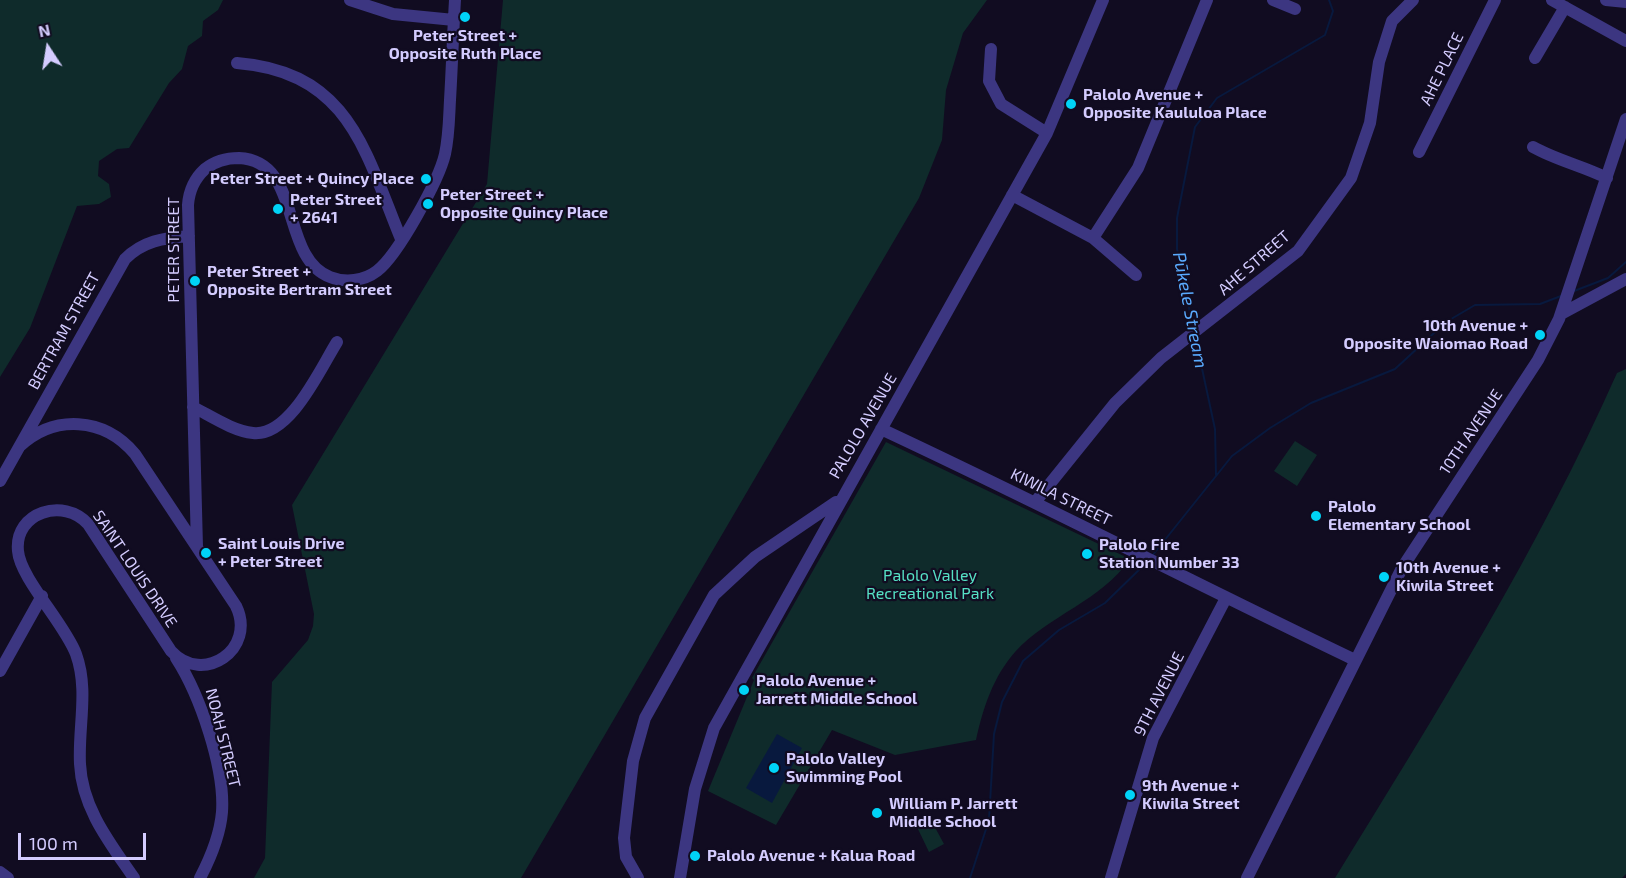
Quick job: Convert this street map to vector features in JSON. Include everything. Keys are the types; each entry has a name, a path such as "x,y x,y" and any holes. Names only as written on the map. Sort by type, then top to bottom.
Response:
{"street":[{"path":"350,0 393,14 454,20"},
{"name":"PETER STREET","path":"197,548 188,205 193,184 202,172 214,163 236,158 258,163 275,177 305,254 314,266 325,274 345,281 366,277 383,265 401,239 436,179 446,152 455,0"},
{"name":"PALOLO AVENUE","path":"680,878 695,789 714,728 1047,133 1103,0"},
{"path":"1094,237 1138,168 1207,0"},
{"path":"1273,0 1294,9"},
{"name":"AHE STREET","path":"1036,501 1115,403 1161,358 1205,326 1298,251 1352,178 1370,123 1379,62 1392,21 1413,0"},
{"name":"AHE PLACE","path":"1419,152 1495,0"},
{"path":"1552,0 1626,41"},
{"path":"1606,0 1626,2"},
{"path":"1535,58 1565,7"},
{"path":"991,49 989,81 1001,104 1047,133"},
{"path":"237,63 257,65 293,76 318,90 339,109 361,141 401,239"},
{"name":"10TH AVENUE","path":"1247,878 1402,568 1538,360 1561,314 1626,119"},
{"path":"1533,147 1547,155 1583,166 1607,178"},
{"path":"1012,195 1094,237 1136,275"},
{"name":"BERTRAM STREET","path":"0,481 124,260 139,247 156,240 189,236"},
{"path":"1561,314 1626,279"},
{"path":"1572,284 1590,299"},
{"path":"193,407 250,433 263,433 273,429 289,418 337,342"},
{"name":"SAINT LOUIS DRIVE","path":"19,447 36,433 57,425 79,423 110,432 135,454 236,606 240,617 240,635 229,655 208,665 185,662 168,646 88,524 69,511 51,510 39,513 26,525 20,535 19,559 69,637 81,676 83,697 80,766 89,805 97,823 134,878"},
{"name":"KIWILA STREET","path":"881,429 1036,501 1161,566 1354,660"},
{"path":"638,878 626,857 624,838 633,761 645,718 714,595 755,557 840,500"},
{"path":"0,671 42,596"},
{"name":"9TH AVENUE","path":"1111,878 1153,738 1226,598"},
{"name":"NOAH STREET","path":"168,646 196,692 222,794 219,830 200,878"},
{"path":"0,872 8,878"}],"green space":[{"path":"0,0 223,0 218,10 203,21 202,36 188,46 182,69 169,83 129,148 117,149 99,161 98,176 109,184 111,197 99,204 77,206 30,328 0,377"},
{"path":"503,0 987,0 963,33 946,90 942,140 919,198 521,878 254,878 265,858 272,682 308,640 313,626 314,614 292,505 487,184"},
{"path":"1626,369 1626,874 1622,878 1335,878 1485,630 1587,439 1617,373"},
{"path":"1295,441 1317,455 1297,486 1274,471"},
{"name":"Palolo Valley Recreational Park","path":"886,442 1130,559 1105,586 1043,628 1015,652 990,693 976,740 895,755 832,730 776,825 708,791 754,680 752,678"},
{"path":"931,820 944,844 929,852 917,827"}],"water":[{"name":"Palolo Valley Swimming Pool","path":"777,734 802,748 772,803 746,788"}],"waterway":[{"name":"Pūkele Stream","path":"1193,327 1177,249 1177,218 1195,127 1217,98 1325,35 1333,11 1329,0"},
{"path":"1574,291 1608,278 1626,262"},
{"path":"1152,556 1232,456 1270,428 1311,403 1395,369 1446,322 1475,305 1540,304 1561,296"},
{"name":"Pūkele Stream","path":"1195,336 1215,429 1216,475"},
{"path":"970,878 989,820 994,734 1002,702 1023,661 1059,630 1105,603 1146,563"}],"place":[{"name":"Peter Street + Opposite Ruth Place","path":"465,17"},
{"name":"Palolo Avenue + Opposite Kaululoa Place","path":"1071,104"},
{"name":"Peter Street + Quincy Place","path":"426,179"},
{"name":"Peter Street + Opposite Quincy Place","path":"428,204"},
{"name":"Peter Street + 2641","path":"278,209"},
{"name":"Peter Street + Opposite Bertram Street","path":"195,281"},
{"name":"10th Avenue + Opposite Waiomao Road","path":"1540,335"},
{"name":"Palolo Elementary School","path":"1316,516"},
{"name":"Saint Louis Drive + Peter Street","path":"206,553"},
{"name":"Palolo Fire Station Number 33","path":"1087,554"},
{"name":"10th Avenue + Kiwila Street","path":"1384,577"},
{"name":"Palolo Avenue + Jarrett Middle School","path":"744,690"},
{"name":"Palolo Valley Swimming Pool","path":"774,768"},
{"name":"9th Avenue + Kiwila Street","path":"1130,795"},
{"name":"William P. Jarrett Middle School","path":"877,813"},
{"name":"Palolo Avenue + Kalua Road","path":"695,856"}]}
